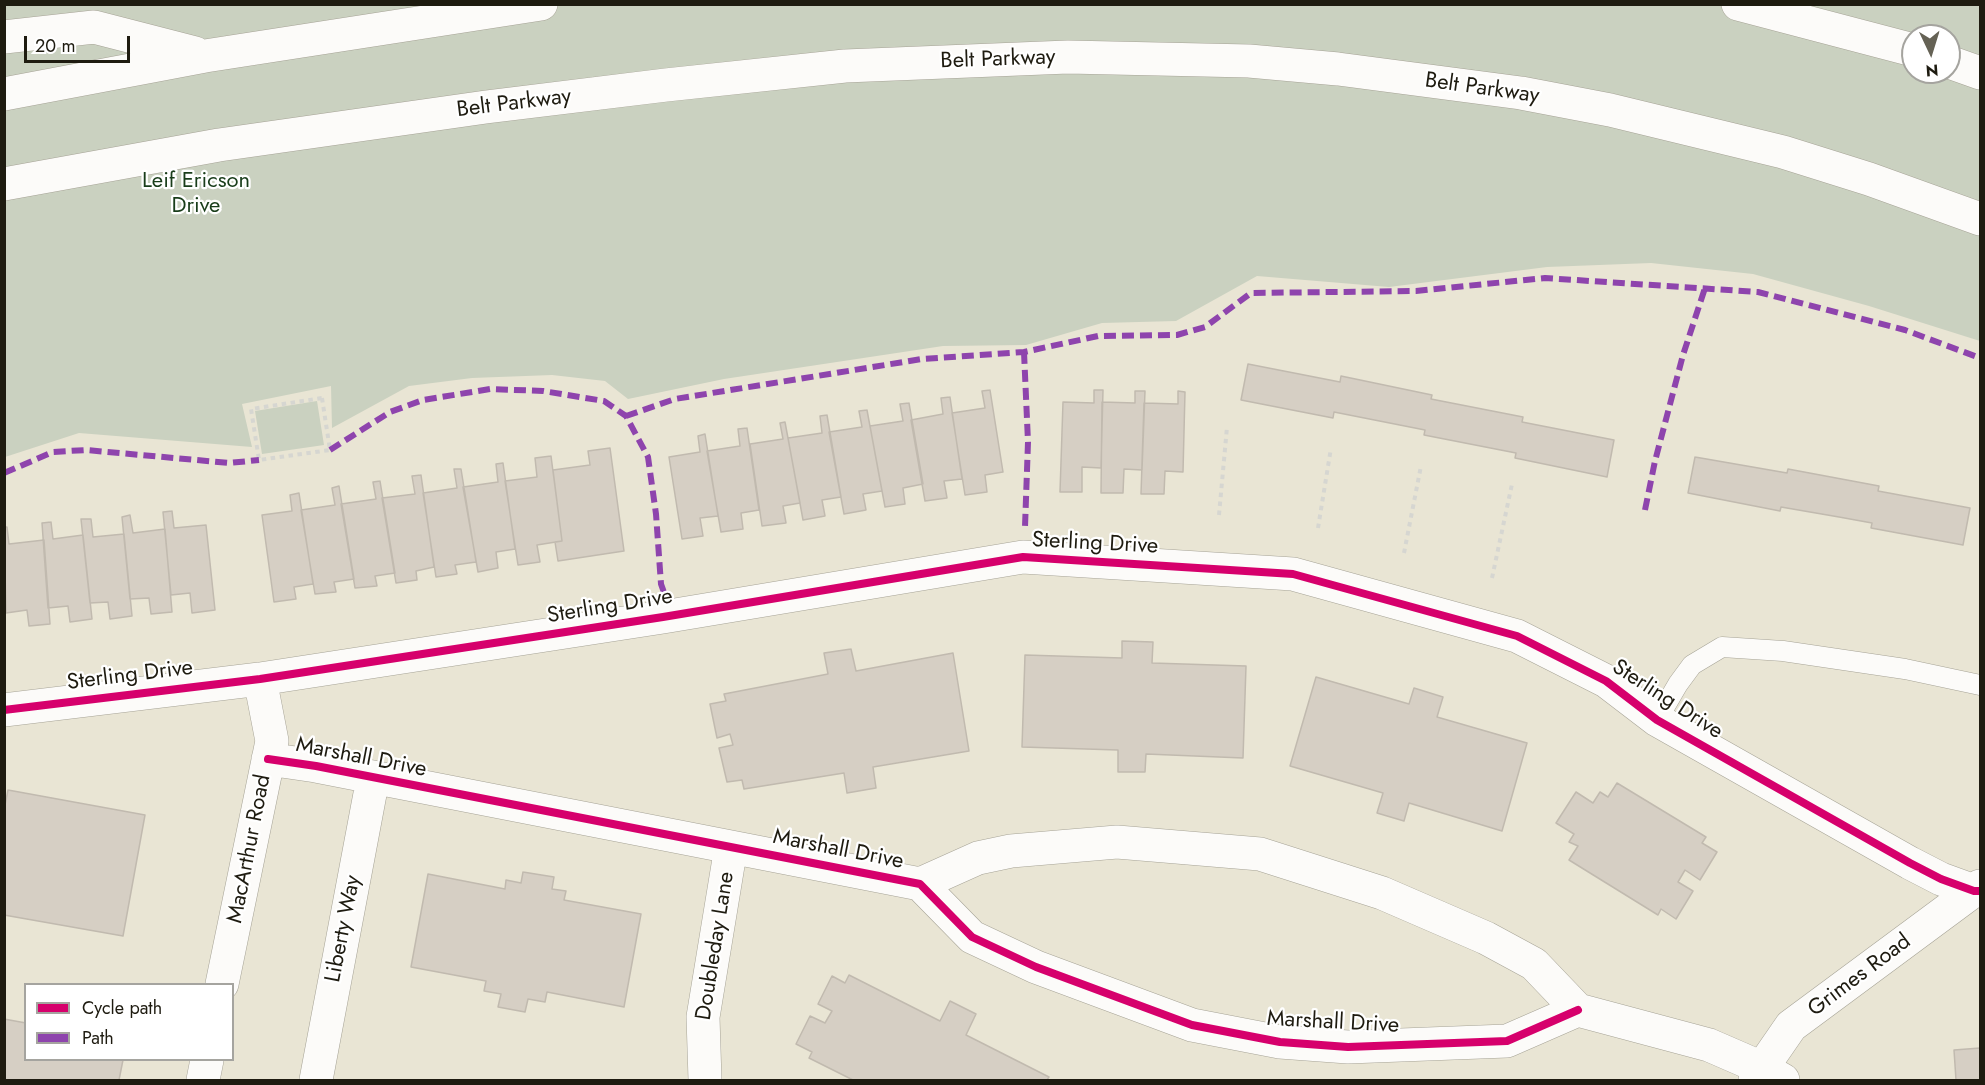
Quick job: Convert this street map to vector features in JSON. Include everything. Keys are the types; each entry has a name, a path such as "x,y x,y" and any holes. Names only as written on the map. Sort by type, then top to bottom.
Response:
{"main road":[{"path":"4,94 205,56 541,4"},
{"path":"1738,4 1901,47"},
{"path":"4,37 94,27 205,56"},
{"name":"Belt Parkway","path":"4,184 219,145 666,85 845,66 1068,57 1249,61 1338,69 1521,93 1610,110 1783,152 1869,179 1980,219"},
{"path":"1961,66 1980,73"},
{"name":"Sterling Drive","path":"4,710 260,679 675,615 1023,557 1293,574 1516,636 1606,681 1657,720 1910,863 1941,879 1978,889"},
{"name":"MacArthur Road","path":"222,983 272,741 260,679"},
{"name":"Marshall Drive","path":"268,759 920,884 972,937 1036,967 1192,1025 1269,1040 1348,1047 1507,1041 1578,1010 1534,964 1486,938 1382,893 1260,854 1117,842 1011,851 978,858 920,884"},
{"name":"Liberty Way","path":"316,1080 373,778"},
{"name":"Doubleday Lane","path":"705,1080 703,1017 731,847"},
{"name":"Grimes Road","path":"1767,1076 1791,1026 1978,889"},
{"path":"1578,1010 1709,1045 1767,1076"},
{"path":"203,1080 207,1061"}],"lane":[{"name":"Sterling Drive","path":"1657,720 1677,684 1692,665 1722,647 1783,651 1905,669 1980,684"}],"path":[{"path":"322,398 330,450 259,460 251,409 322,398"},
{"path":"1219,515 1227,427"},
{"path":"1318,528 1331,448"},
{"path":"1404,553 1420,466"},
{"path":"1492,578 1512,484"}],"green space":[{"name":"Leif Ericson Drive","path":"5,5 1980,5 1980,341 1869,306 1753,274 1651,263 1547,267 1389,287 1257,276 1176,321 1102,323 1026,345 943,346 724,379 628,399 605,381 552,375 472,378 409,386 332,428 331,386 242,404 252,447 79,433 5,457"},
{"path":"317,401 324,445 262,454 255,411"}],"building":[{"path":"1248,364 1340,382 1341,376 1432,395 1431,399 1523,417 1522,422 1614,440 1607,477 1515,458 1516,453 1424,435 1425,430 1334,412 1333,418 1241,400"},
{"path":"990,390 1003,472 985,475 987,492 965,495 952,413 985,408 982,391"},
{"path":"1094,390 1103,390 1101,468 1082,467 1082,492 1060,492 1063,402 1094,403"},
{"path":"1135,391 1145,391 1142,470 1124,469 1123,493 1101,493 1102,402 1135,403"},
{"path":"1178,391 1185,392 1183,472 1165,471 1164,494 1141,494 1144,403 1178,404"},
{"path":"950,397 962,479 944,481 947,498 925,501 911,420 943,414 941,398"},
{"path":"909,403 923,484 903,488 905,504 885,507 870,426 903,421 900,404"},
{"path":"867,410 882,491 863,494 866,510 844,514 829,432 862,427 859,411"},
{"path":"827,415 841,497 822,500 825,516 803,520 788,438 822,433 820,416"},
{"path":"785,422 800,503 783,506 786,523 762,526 750,444 783,439 780,423"},
{"path":"747,428 759,510 741,513 743,529 721,532 707,451 740,446 738,429"},
{"path":"705,434 718,516 700,518 703,536 682,539 669,457 700,452 698,436"},
{"path":"610,448 624,551 558,561 555,542 562,541 553,470 590,465 588,451"},
{"path":"551,456 562,541 537,545 540,562 518,565 505,481 537,477 535,458"},
{"path":"1695,457 1787,473 1788,469 1879,486 1878,491 1970,508 1963,545 1871,528 1872,523 1781,507 1780,511 1688,493"},
{"path":"503,463 515,549 496,552 498,568 478,572 463,487 498,482 496,464"},
{"path":"454,469 461,469 476,562 455,565 457,574 436,577 423,493 457,488"},
{"path":"421,475 434,567 416,571 417,580 396,583 382,498 415,494 412,476"},
{"path":"380,481 395,573 375,576 377,586 355,588 341,504 376,499 373,482"},
{"path":"339,486 354,579 334,582 336,592 315,594 301,510 335,505 332,488"},
{"path":"299,493 313,584 294,587 296,599 274,602 262,515 292,511 290,495"},
{"path":"172,511 174,528 206,525 215,610 192,613 190,593 171,595 163,512"},
{"path":"130,515 133,533 165,529 172,612 151,614 149,598 130,599 122,517"},
{"path":"81,519 91,519 93,537 124,534 132,616 110,619 108,602 90,603"},
{"path":"51,522 53,539 83,535 92,619 70,622 68,606 48,608 42,523"},
{"path":"4,527 7,527 9,544 44,540 50,624 29,626 27,610 6,613"},
{"path":"1122,641 1153,642 1152,663 1246,666 1243,758 1146,754 1145,772 1118,772 1118,750 1022,747 1025,655 1122,658"},
{"path":"851,649 856,671 953,653 969,751 873,767 876,788 847,793 844,773 744,789 742,780 727,782 719,748 733,745 730,734 717,738 710,704 726,701 724,694 828,674 824,653"},
{"path":"1316,677 1409,704 1414,688 1443,697 1437,717 1527,743 1502,831 1409,803 1404,821 1377,813 1383,793 1290,766"},
{"path":"1617,783 1706,837 1702,843 1717,852 1700,880 1685,870 1678,882 1693,891 1676,919 1661,909 1658,915 1569,860 1578,846 1569,842 1574,834 1556,823 1576,792 1593,803 1600,792 1608,797"},
{"path":"8,790 145,815 123,936 4,915 4,810"},
{"path":"523,872 554,877 552,889 566,891 564,900 641,914 624,1007 547,992 545,1002 528,999 525,1012 498,1007 501,994 484,991 486,981 411,967 428,874 505,889 506,880 521,883"},
{"path":"849,975 940,1021 950,1001 976,1014 966,1035 1049,1077 1047,1080 853,1080 809,1058 812,1052 796,1044 810,1016 825,1023 832,1011 818,1004 832,976 845,983"},
{"path":"4,1019 24,1023 24,1061 123,1061 119,1080 4,1080"},
{"path":"1980,1048 1980,1080 1956,1080 1954,1050"}],"marked path":[{"path":"626,416 675,399 922,359 1024,352 1098,336 1177,335 1205,327 1251,293 1416,291 1545,278 1758,292 1905,330 1980,358"},
{"path":"1645,510 1655,461 1683,355 1705,288"},
{"path":"1024,352 1028,442 1025,527"},
{"path":"330,450 390,412 423,400 490,389 543,391 604,401 626,416 648,457 656,514 661,584 666,598"},
{"path":"4,473 53,452 86,450 229,463 259,460"}],"cycle path":[{"path":"4,710 260,679 663,617 1023,557 1293,574 1517,636 1606,681 1657,720 1910,863 1941,879 1980,891"},
{"path":"268,759 316,766 920,884 972,937 1036,967 1192,1025 1280,1042 1348,1047 1507,1041 1578,1010"}]}
